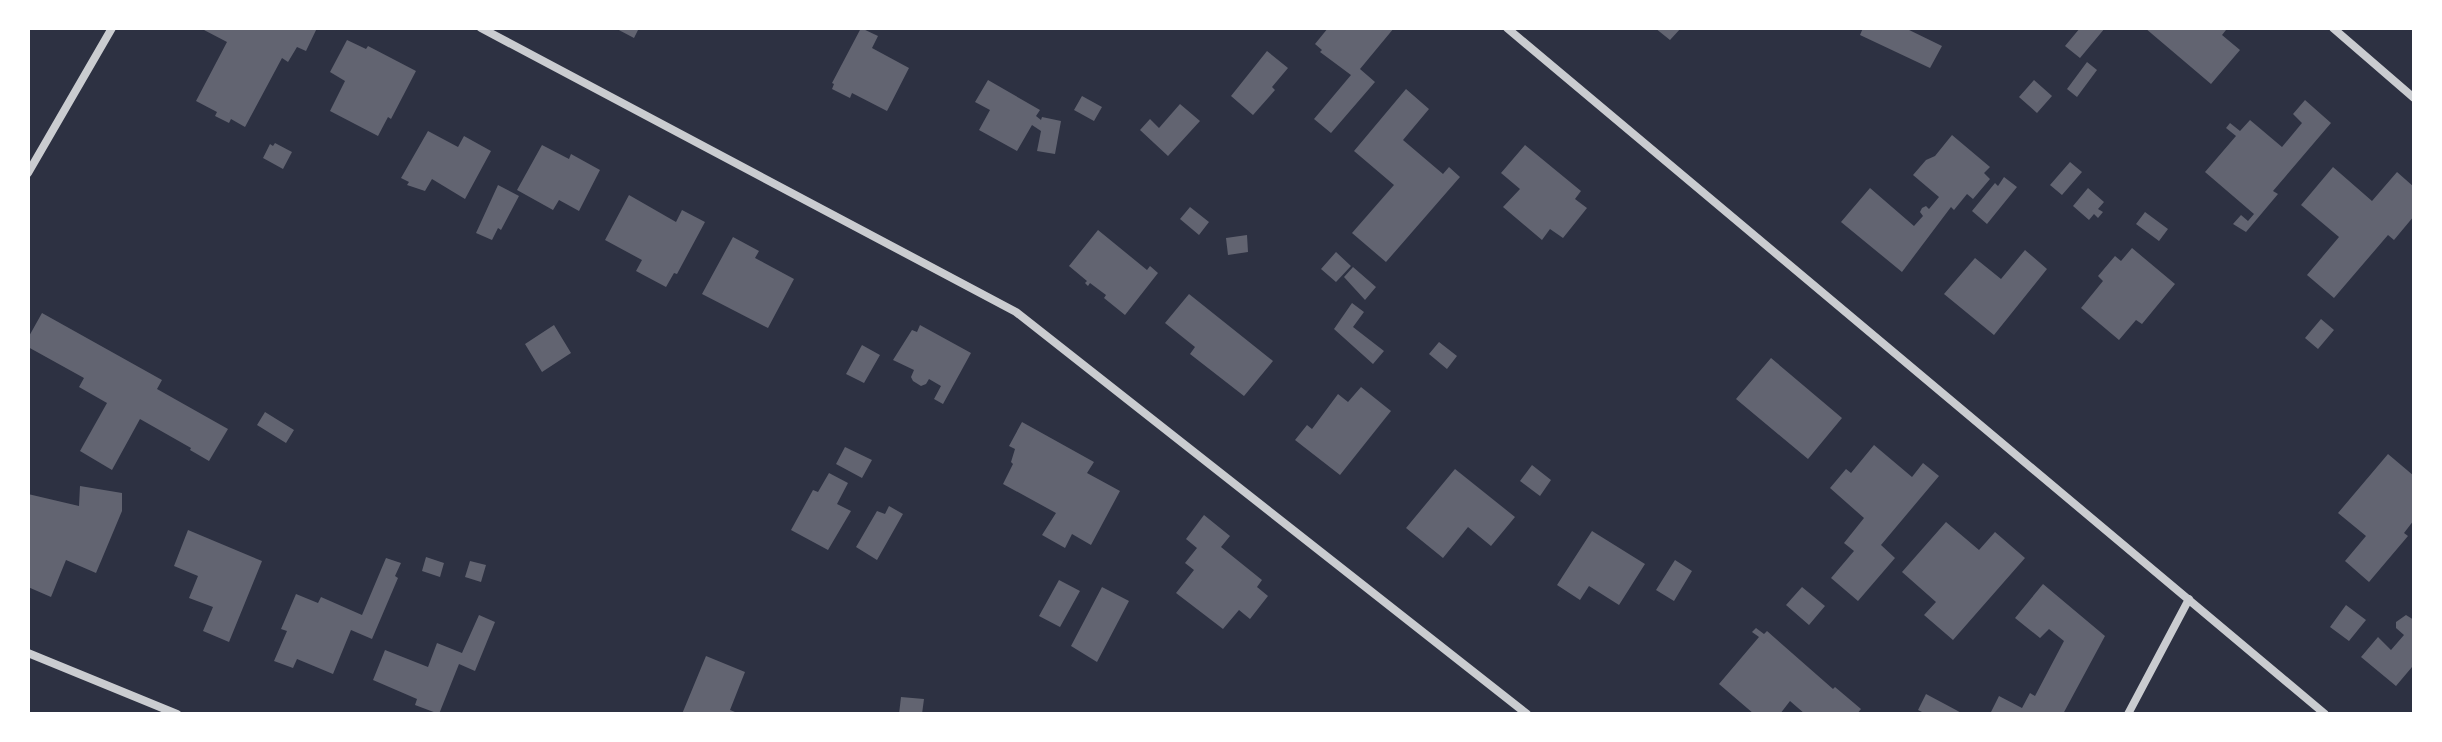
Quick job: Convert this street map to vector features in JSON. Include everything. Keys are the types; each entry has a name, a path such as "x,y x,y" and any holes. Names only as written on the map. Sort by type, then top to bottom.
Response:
{"street":[{"path":"28,173 112,28"},
{"path":"481,28 1016,312 1527,714"},
{"path":"1507,28 2325,714"},
{"path":"2333,28 2414,98"},
{"path":"2128,714 2189,599"},
{"path":"28,653 177,714"}],"building":[{"path":"317,28 306,51 297,47 288,62 282,58 245,127 231,119 229,123 215,116 217,112 196,101 227,42 204,30"},
{"path":"615,28 639,28 634,38"},
{"path":"861,28 878,36 872,48 909,68 887,111 852,93 850,98 832,89 832,83"},
{"path":"1328,28 1394,28 1360,69 1375,82 1331,133 1314,119 1351,75 1320,52 1322,50 1315,44"},
{"path":"1655,28 1681,28 1670,40"},
{"path":"1863,28 1905,28 1942,46 1930,68 1860,35"},
{"path":"2080,28 2105,28 2080,58 2065,46"},
{"path":"2145,28 2224,28 2226,30 2222,35 2240,50 2211,84"},
{"path":"347,40 366,49 368,46 416,71 391,119 388,117 378,136 330,111 345,81 330,72"},
{"path":"1267,51 1288,68 1272,87 1275,90 1253,115 1231,96"},
{"path":"2087,62 2097,70 2077,97 2067,89"},
{"path":"988,80 1040,110 1036,116 1041,120 1042,117 1061,121 1055,154 1037,151 1041,131 1032,125 1017,151 979,130 990,110 975,102"},
{"path":"2034,80 2052,96 2037,113 2019,97"},
{"path":"1406,89 1429,109 1403,140 1443,174 1449,167 1460,177 1386,262 1352,233 1394,185 1354,151"},
{"path":"1082,96 1102,107 1094,121 1074,110"},
{"path":"2305,100 2331,123 2273,191 2278,194 2246,232 2233,224 2241,215 2248,221 2254,214 2205,172 2236,136 2226,128 2230,123 2240,131 2250,120 2282,147 2302,123 2293,114"},
{"path":"1180,104 1200,121 1168,156 1140,130 1150,119 1159,128"},
{"path":"428,131 458,147 464,136 491,151 465,199 432,179 425,191 407,185 409,182 401,178"},
{"path":"1952,135 1990,167 1984,173 1990,179 1973,199 1967,194 1954,210 1951,207 1902,272 1841,222 1870,188 1914,226 1923,216 1920,212 1922,208 1926,206 1929,209 1939,197 1913,175 1926,160 1935,156"},
{"path":"275,143 292,152 283,169 263,158 270,144 273,146"},
{"path":"542,145 569,159 571,154 600,170 579,211 559,200 553,210 517,190"},
{"path":"1525,145 1581,191 1575,199 1587,208 1563,238 1550,229 1542,240 1503,207 1520,189 1501,173"},
{"path":"2070,162 2082,172 2062,195 2050,185"},
{"path":"2333,167 2372,201 2397,172 2414,187 2414,216 2394,240 2388,235 2334,298 2307,275 2339,237 2301,205"},
{"path":"2004,177 2017,187 1987,224 1972,211 1995,183 1998,186"},
{"path":"498,185 519,196 501,230 498,228 492,240 476,233"},
{"path":"2088,188 2104,202 2098,209 2103,212 2098,218 2094,214 2089,220 2073,206"},
{"path":"629,195 676,222 682,210 705,222 677,274 674,273 666,287 636,271 642,260 605,240"},
{"path":"1190,207 1209,222 1199,235 1180,219"},
{"path":"2145,212 2168,229 2159,241 2136,224"},
{"path":"1098,230 1147,270 1150,266 1158,273 1125,315 1104,298 1106,295 1090,283 1088,286 1087,281 1069,266"},
{"path":"1247,235 1248,252 1228,255 1226,238"},
{"path":"733,237 759,251 755,258 794,279 768,328 702,294"},
{"path":"2132,248 2175,284 2142,324 2136,320 2119,340 2081,308 2103,281 2098,276 2115,256 2121,261"},
{"path":"2025,250 2047,269 1994,335 1944,294 1975,258 2001,279"},
{"path":"1336,252 1351,266 1336,282 1321,269"},
{"path":"1353,267 1376,287 1365,300 1344,277"},
{"path":"1189,294 1273,361 1244,396 1190,354 1195,347 1165,323"},
{"path":"1352,303 1364,312 1353,327 1384,351 1373,364 1334,329"},
{"path":"42,313 162,380 157,389 228,429 209,461 140,419 112,470 80,451 107,403 79,387 84,378 28,347 28,338"},
{"path":"2321,319 2334,330 2318,349 2305,338"},
{"path":"554,325 571,353 542,372 525,344"},
{"path":"920,325 971,353 943,404 934,399 941,386 929,379 921,386 911,377 914,370 893,360 912,330 917,332"},
{"path":"1439,342 1457,356 1447,369 1429,354"},
{"path":"862,345 880,355 864,383 846,374"},
{"path":"1771,358 1842,418 1808,459 1736,399"},
{"path":"1361,387 1391,411 1340,475 1295,440 1307,425 1312,429 1338,394 1348,402"},
{"path":"265,412 294,430 286,443 257,425"},
{"path":"1022,422 1094,462 1087,473 1120,491 1091,545 1072,534 1065,548 1042,535 1056,513 1003,484 1013,464 1015,449 1009,446"},
{"path":"1874,445 1912,477 1923,463 1939,476 1881,545 1895,558 1858,601 1831,578 1854,551 1844,543 1864,518 1830,488 1846,469 1851,473"},
{"path":"845,447 872,460 862,478 836,464"},
{"path":"2388,454 2414,476 2414,520 2404,533 2408,536 2369,582 2345,561 2366,536 2338,513"},
{"path":"1532,465 1551,480 1540,496 1520,481"},
{"path":"1455,469 1515,517 1491,546 1468,527 1443,558 1406,528"},
{"path":"829,473 848,483 837,504 851,511 828,550 791,530 813,490 818,492"},
{"path":"80,486 122,493 122,511 96,573 66,560 51,597 28,587 28,494 79,506"},
{"path":"889,506 903,514 877,560 856,547 877,511 885,514"},
{"path":"1204,515 1230,536 1221,547 1262,580 1257,587 1268,596 1250,619 1239,610 1223,629 1176,593 1194,570 1185,563 1197,548 1186,539"},
{"path":"1946,522 1979,550 1995,532 2025,558 1953,640 1924,615 1936,602 1902,572"},
{"path":"188,530 262,561 229,642 203,631 213,607 189,598 198,576 174,566"},
{"path":"1592,531 1645,564 1619,605 1589,586 1580,600 1557,585"},
{"path":"426,557 444,563 440,577 422,571"},
{"path":"386,558 401,563 395,576 398,578 372,639 351,630 333,674 297,659 293,668 274,661 287,631 281,629 296,594 318,603 321,597 362,615"},
{"path":"1675,560 1692,571 1674,601 1656,590"},
{"path":"470,561 486,565 481,582 465,577"},
{"path":"1059,580 1080,591 1060,627 1039,616"},
{"path":"2043,584 2105,636 2063,714 1990,714 1999,696 2022,708 2030,693 2035,696 2064,641 2049,629 2040,638 2015,618"},
{"path":"1102,587 1129,601 1097,662 1071,646"},
{"path":"1802,587 1825,606 1809,625 1786,605"},
{"path":"2346,605 2366,620 2349,641 2330,627"},
{"path":"479,615 495,622 475,671 459,664 439,714 415,705 417,699 373,680 385,650 428,667 437,643 462,653"},
{"path":"2406,615 2414,620 2414,669 2412,667 2396,686 2361,657 2378,637 2391,650 2404,635 2396,628 2396,622"},
{"path":"1756,628 1764,634 1767,631 1833,689 1835,687 1861,709 1857,714 1805,714 1790,701 1780,714 1754,714 1719,684 1759,637 1752,632"},
{"path":"706,656 745,672 730,710 740,714 682,714"},
{"path":"1926,694 1963,714 1926,714 1918,710"},
{"path":"901,697 924,699 922,714 899,714"}]}
